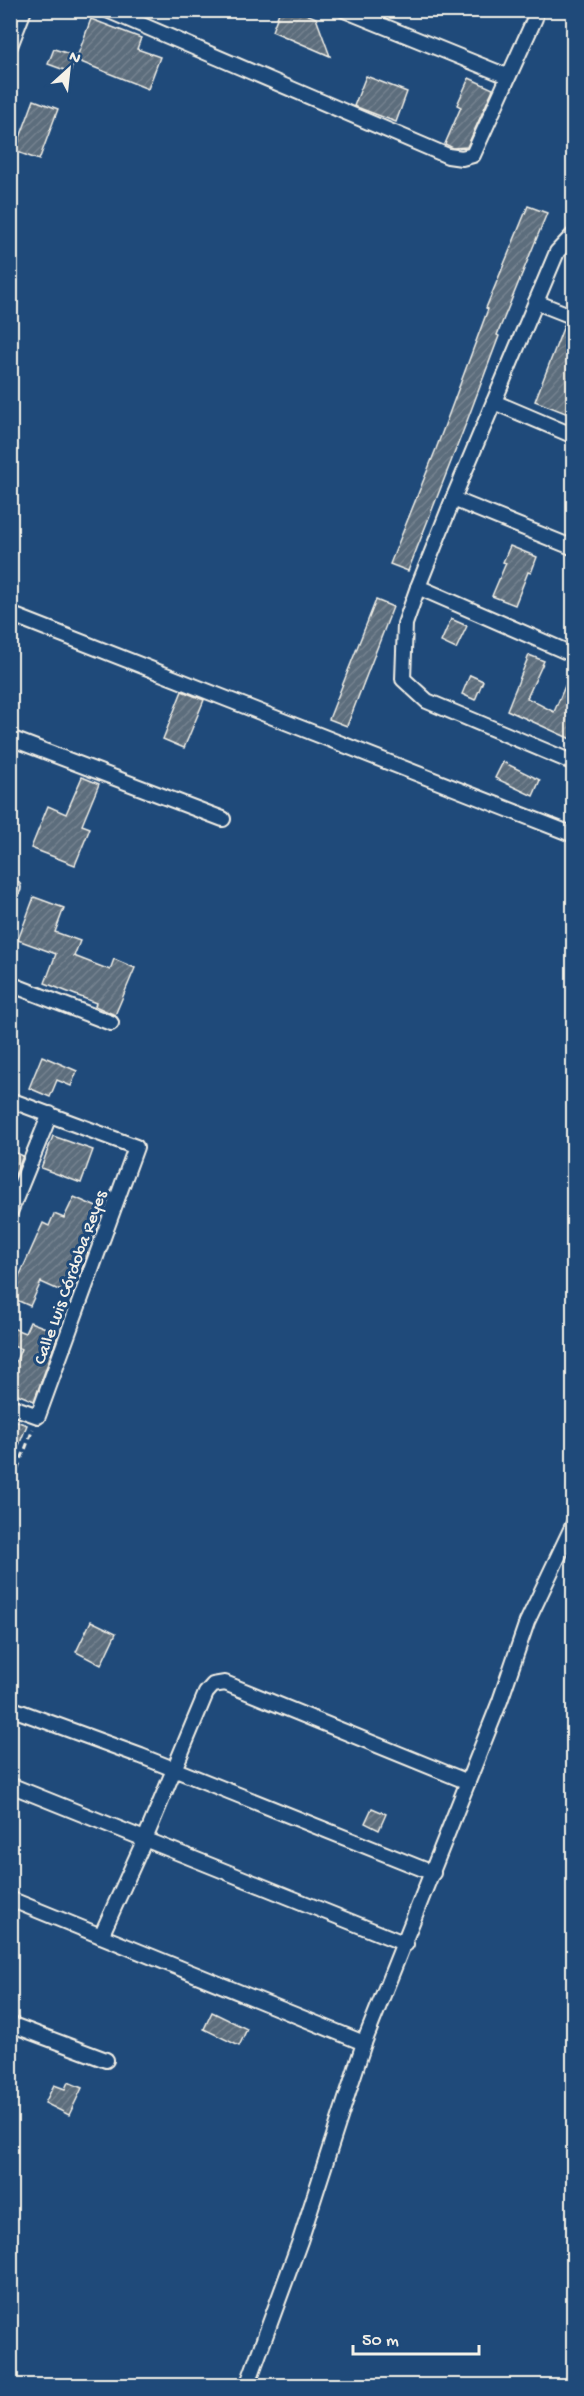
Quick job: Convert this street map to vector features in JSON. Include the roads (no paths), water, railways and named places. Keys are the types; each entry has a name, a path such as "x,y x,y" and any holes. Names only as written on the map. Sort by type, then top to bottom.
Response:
{"street":[{"path":"10,46 24,10"},
{"path":"107,10 448,156 462,158 473,155 535,18 533,10"},
{"path":"344,10 507,76"},
{"path":"573,234 557,252 418,587 405,624 403,679 427,701 573,763"},
{"path":"536,302 573,317"},
{"path":"494,402 573,436"},
{"path":"453,499 573,548"},
{"path":"418,587 573,655"},
{"path":"10,614 573,835"},
{"path":"10,738 223,819"},
{"path":"10,984 111,1023"},
{"path":"10,1100 50,1114 10,1212"},
{"name":"Calle Luis Córdoba Reyes","path":"10,1406 38,1416 136,1147 50,1114"},
{"path":"247,2385 300,2241 364,2043 500,1701 527,1622 573,1523"},
{"path":"101,1936 145,1839 206,1693 213,1685 225,1683 468,1782"},
{"path":"10,1708 173,1769 433,1874"},
{"path":"10,1785 405,1944"},
{"path":"10,1899 364,2043"},
{"path":"10,2024 106,2060"}]}
